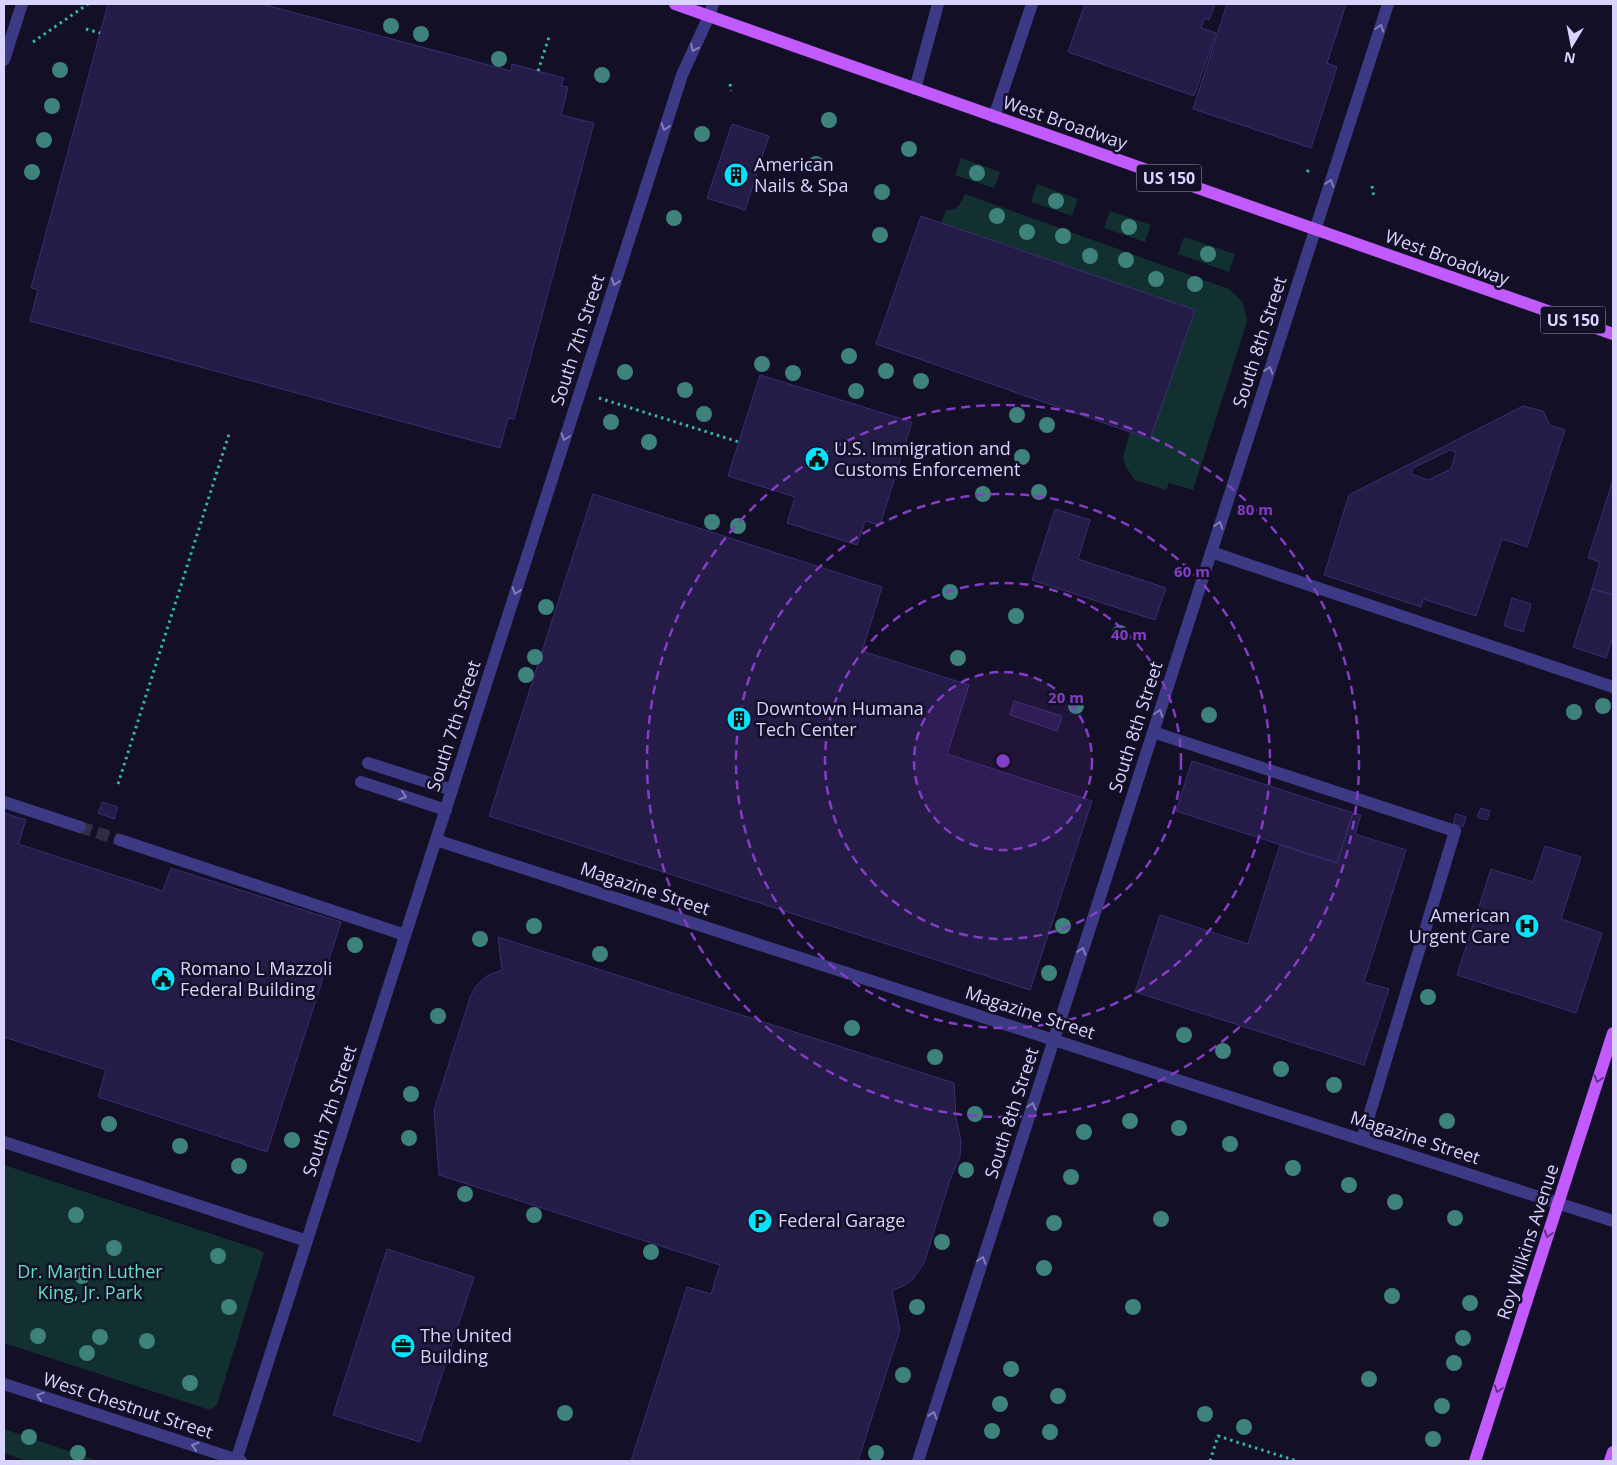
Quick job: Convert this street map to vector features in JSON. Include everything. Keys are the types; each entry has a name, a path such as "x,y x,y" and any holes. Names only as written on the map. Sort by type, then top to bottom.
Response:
{"main road":[{"name":"West Broadway","path":"675,4 1613,334"},
{"name":"Roy Wilkins Avenue","path":"1475,1461 1613,1033"},
{"path":"1610,1461 1613,1452"}],"street":[{"path":"4,60 22,4"},
{"name":"South 7th Street","path":"238,1461 682,75 713,4"},
{"path":"915,89 938,4"},
{"path":"994,117 1032,4"},
{"name":"South 8th Street","path":"918,1461 1388,4"},
{"path":"1210,552 1613,687"},
{"path":"1153,732 1456,831 1362,1139"},
{"path":"368,763 452,790"},
{"path":"362,782 446,810"},
{"path":"4,802 80,827"},
{"path":"120,840 405,935"},
{"name":"Magazine Street","path":"436,840 1613,1221"},
{"path":"4,1142 307,1241"},
{"name":"West Chestnut Street","path":"4,1384 238,1461"}],"path":[{"path":"27,46 88,4"},
{"path":"86,29 100,33"},
{"path":"538,71 549,37"},
{"path":"730,84 731,91"},
{"path":"1306,172 1312,166"},
{"path":"1372,186 1374,198"},
{"path":"580,392 739,442"},
{"path":"118,784 229,434"},
{"path":"1210,1461 1218,1436 1297,1461"}],"green space":[{"path":"961,158 1000,172 994,188 955,175"},
{"path":"1037,184 1078,199 1072,216 1031,202"},
{"path":"965,194 1229,289 1240,300 1244,307 1247,322 1193,490 1169,483 1166,490 1135,480 1126,467 1123,458 1130,432 1149,439 1194,310 941,223 946,210 956,208"},
{"path":"1110,211 1151,225 1145,242 1104,228"},
{"path":"1184,237 1235,254 1229,272 1178,254"},
{"name":"Dr. Martin Luther King, Jr. Park","path":"4,1165 260,1250 264,1253 217,1405 210,1410 4,1343"},
{"path":"4,1429 98,1461 26,1461 4,1453"}],"building":[{"path":"108,4 262,4 511,71 512,64 564,78 561,86 568,87 561,115 594,123 514,419 508,418 500,448 30,321 38,290 31,288"},
{"path":"1085,4 1215,4 1209,20 1205,18 1201,28 1216,33 1194,96 1068,52"},
{"path":"1227,4 1346,4 1327,63 1337,67 1311,148 1193,109"},
{"name":"American Nails & Spa","path":"732,124 769,136 745,210 707,198"},
{"path":"921,216 1195,310 1150,439 876,344"},
{"name":"U.S. Immigration and Customs Enforcement","path":"760,375 912,422 880,525 865,521 857,545 787,523 795,497 728,476"},
{"path":"1523,406 1543,411 1550,425 1565,430 1527,547 1502,539 1476,616 1423,599 1421,607 1324,575 1349,495","holes":["1450,450 1456,452 1451,469 1428,480 1411,474 1413,468"]},
{"path":"1613,480 1613,595 1592,589 1600,562 1588,558"},
{"name":"Downtown Humana Tech Center","path":"593,494 882,587 862,651 969,685 947,754 1092,801 1030,990 489,816"},
{"path":"1055,509 1090,520 1078,559 1166,588 1155,620 1032,580"},
{"path":"1592,589 1613,595 1613,636 1606,658 1573,647"},
{"path":"1512,598 1531,604 1523,632 1504,626"},
{"path":"1014,701 1062,716 1057,731 1010,715"},
{"path":"1192,761 1353,813 1337,863 1176,811"},
{"path":"102,802 118,807 114,819 98,813"},
{"path":"1481,808 1490,811 1487,820 1477,817"},
{"name":"Romano L Mazzoli Federal Building","path":"4,813 26,820 18,844 163,891 171,868 341,922 267,1152 98,1097 106,1070 4,1037"},
{"path":"1353,813 1361,815 1355,834 1406,850 1364,982 1389,989 1364,1065 1135,992 1160,915 1248,944 1280,845 1337,863"},
{"path":"1456,814 1466,817 1463,827 1453,824"},
{"name":"American Urgent Care","path":"1545,846 1581,857 1561,919 1602,933 1576,1013 1457,975 1491,869 1533,882"},
{"name":"Federal Garage","path":"498,937 954,1083 956,1118 961,1141 960,1156 950,1180 924,1263 913,1279 892,1291 900,1330 858,1461 631,1461 687,1287 711,1294 720,1265 439,1175 434,1110 471,995 477,985 487,976 502,970"},
{"name":"The United Building","path":"387,1249 474,1277 420,1442 333,1415"}],"tunnel":[{"path":"80,827 120,840"}],"place":[{"name":"American Nails & Spa","path":"736,175"},
{"name":"U.S. Immigration and Customs Enforcement","path":"817,459"},
{"name":"Downtown Humana Tech Center","path":"739,719"},
{"name":"American Urgent Care","path":"1527,926"},
{"name":"Romano L Mazzoli Federal Building","path":"163,979"},
{"name":"Federal Garage","path":"760,1221"},
{"name":"The United Building","path":"403,1346"}]}
